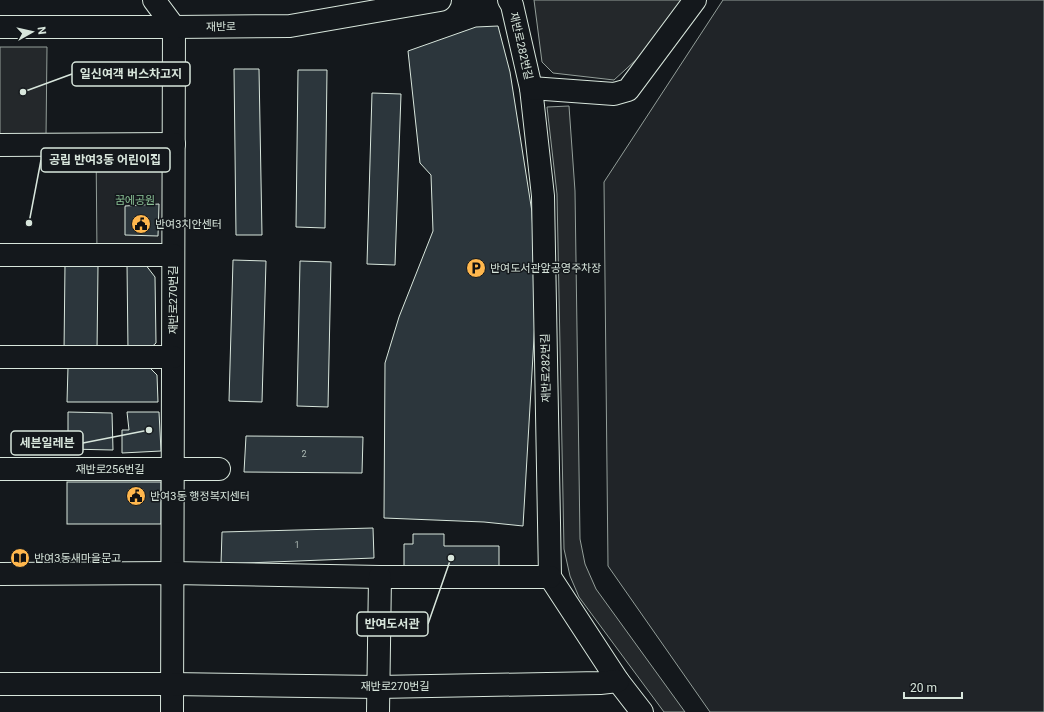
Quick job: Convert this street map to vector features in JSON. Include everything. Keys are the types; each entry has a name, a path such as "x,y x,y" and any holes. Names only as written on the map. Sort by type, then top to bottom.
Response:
{"street":[{"path":"154,0 174,27"},
{"name":"재반로","path":"0,27 290,26 440,0"},
{"name":"재반로282번길","path":"509,0 512,5 530,88 543,196 550,576"},
{"path":"530,88 614,94 628,90 695,0"},
{"name":"재반로270번길","path":"172,712 174,27"},
{"path":"0,144 174,144"},
{"path":"0,255 174,255"},
{"path":"0,357 173,357"},
{"name":"재반로256번길","path":"0,470 219,469"},
{"path":"0,574 172,573 380,577 550,576 618,681 642,712"},
{"path":"378,712 380,577"},
{"name":"재반로270번길","path":"172,684 378,687 600,684 618,681"},
{"path":"0,684 172,684"}],"green space":[{"path":"723,0 1044,0 1044,712 710,712 608,566 604,182"},
{"name":"꿈에공원","path":"96,144 174,144 173,255 97,255"}],"shaded area":[{"path":"534,0 684,0 649,48 614,80 553,73 542,62"},
{"path":"0,47 47,47 46,137 0,136"},
{"path":"569,106 575,191 580,539 585,564 596,589 685,712 664,712 579,597 570,576 564,549 557,194 547,107"}],"building":[{"name":"반여도서관앞공영주차장","path":"498,26 510,72 532,212 536,304 523,526 484,522 384,518 385,363 399,317 433,231 431,175 420,163 408,51 476,27"},
{"path":"234,69 259,69 262,235 236,235"},
{"path":"298,70 327,70 325,228 296,227"},
{"path":"372,93 401,94 395,265 367,264"},
{"path":"159,204 158,236 125,235 125,206"},
{"path":"233,260 266,261 262,402 229,401"},
{"path":"300,261 331,262 328,407 297,406"},
{"path":"65,264 98,266 97,351 64,351"},
{"path":"127,264 145,264 155,277 156,343 147,351 128,351"},
{"path":"68,367 149,367 157,375 158,402 67,402"},
{"path":"68,412 112,413 113,450 68,449"},
{"path":"127,412 159,412 161,451 122,453 122,430 129,430"},
{"path":"246,436 363,437 362,473 244,472"},
{"path":"67,482 161,482 161,524 67,524"},
{"path":"373,528 374,558 221,564 222,532"},
{"path":"413,534 444,534 444,546 499,546 499,570 404,570 404,544 413,544"}],"place":[{"name":"일신여객 버스차고지","path":"23,92"},
{"name":"공립 반여3동 어린이집","path":"29,223"},
{"name":"반여3치안센터","path":"141,224"},
{"name":"반여도서관앞공영주차장","path":"476,268"},
{"name":"세븐일레븐","path":"149,430"},
{"name":"반여3동 행정복지센터","path":"136,496"},
{"name":"반여3동새마을문고","path":"20,558"},
{"name":"반여도서관","path":"451,558"}]}
